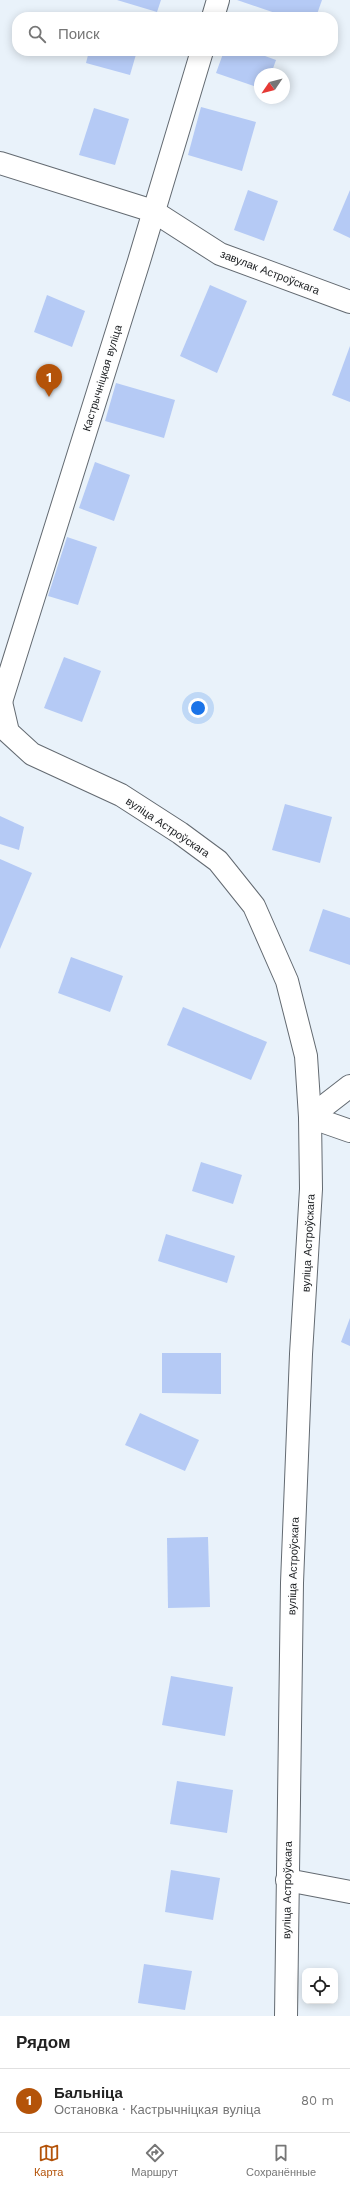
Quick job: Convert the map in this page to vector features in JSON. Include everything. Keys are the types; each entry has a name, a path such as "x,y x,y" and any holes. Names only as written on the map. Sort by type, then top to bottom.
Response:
{"street":[{"path":"214,12 218,0"},
{"name":"Кастрычніцкая вуліца","path":"1,703 200,56"},
{"name":"завулак Астроўскага","path":"0,163 153,211 220,254 350,302"},
{"name":"вуліца Астроўскага","path":"1,703 8,732 32,754 121,795 180,833 218,861 254,906 287,981 306,1056 310,1117 311,1189 301,1354 292,1583 286,2016"},
{"path":"310,1117 350,1086"},
{"path":"310,1117 350,1131"},
{"path":"287,1880 350,1892"}],"building":[{"path":"117,0 161,0 157,12"},
{"path":"237,0 322,0 318,12 272,12"},
{"path":"88,56 136,56 130,75 86,63"},
{"path":"222,56 265,56 276,60 273,68 254,68 254,86 216,73"},
{"path":"201,107 256,122 242,171 188,155"},
{"path":"94,108 129,119 115,165 79,155"},
{"path":"248,190 278,201 264,241 234,230"},
{"path":"350,190 350,238 333,230"},
{"path":"210,285 247,301 217,373 180,356"},
{"path":"47,295 85,311 72,347 34,332"},
{"path":"350,346 350,402 332,395"},
{"path":"116,383 175,400 164,438 105,421"},
{"path":"95,462 130,475 114,521 79,508"},
{"path":"67,537 97,547 78,605 48,596"},
{"path":"64,657 101,671 82,722 44,708"},
{"path":"285,804 332,817 320,863 272,850"},
{"path":"0,816 24,827 19,850 0,844"},
{"path":"0,859 32,873 0,949"},
{"path":"323,909 350,918 350,965 309,951"},
{"path":"71,957 123,976 110,1012 58,993"},
{"path":"183,1007 267,1042 251,1080 167,1045"},
{"path":"201,1162 242,1175 233,1204 192,1191"},
{"path":"166,1234 235,1256 227,1283 158,1261"},
{"path":"350,1318 350,1346 341,1342"},
{"path":"162,1353 221,1353 221,1394 162,1393"},
{"path":"140,1413 199,1440 185,1471 125,1445"},
{"path":"208,1537 210,1607 168,1608 167,1538"},
{"path":"171,1676 233,1687 225,1736 162,1725"},
{"path":"177,1781 233,1790 227,1833 170,1824"},
{"path":"171,1870 220,1878 213,1920 165,1912"},
{"path":"144,1964 192,1971 185,2010 138,2003"}],"place":[{"name":"Бальніца","path":"49,397"}]}
